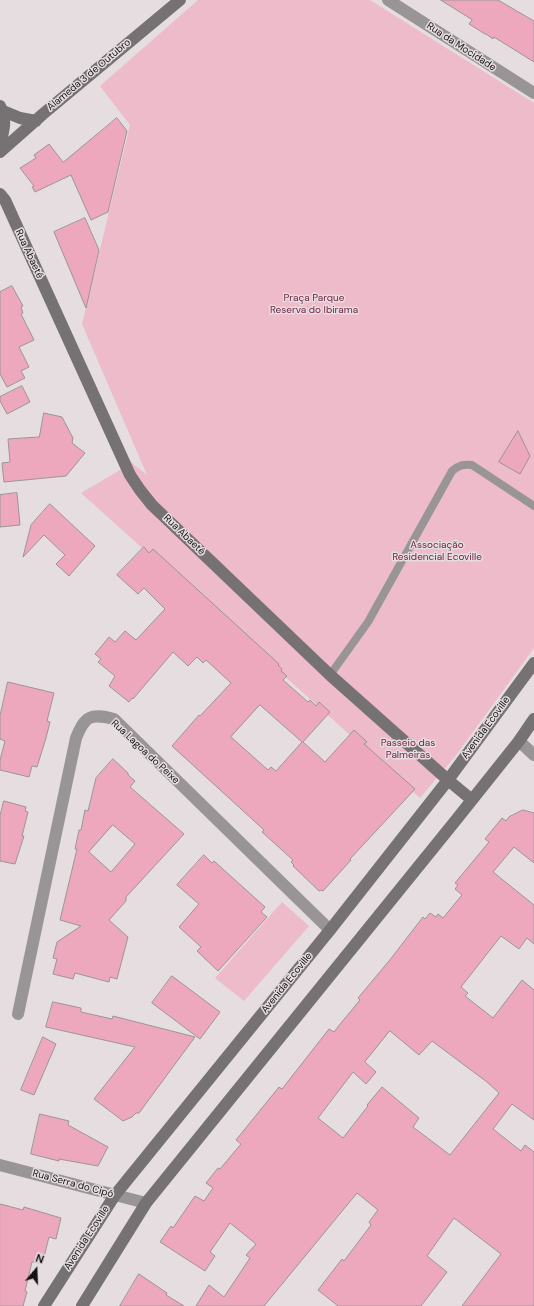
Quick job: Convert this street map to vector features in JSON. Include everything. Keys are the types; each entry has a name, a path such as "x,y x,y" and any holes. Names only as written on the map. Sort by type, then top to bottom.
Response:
{"street":[{"name":"Alameda 3 de Outubro","path":"0,152 180,0"},
{"name":"Rua da Mocidade","path":"388,0 534,93"},
{"path":"1,108 20,118 36,121"},
{"path":"0,144 5,123 1,108"},
{"name":"Rua Abaeté","path":"0,194 5,200 130,475 140,490 152,505 330,675 472,800"},
{"name":"Avenida Ecoville","path":"44,1306 115,1195 330,930 448,780 534,663"},
{"name":"Rua Lagoa do Peixe","path":"18,1014 76,738 81,726 88,718 100,716 114,719 330,930"},
{"path":"82,1306 146,1203 472,800 519,741 534,719"},
{"path":"519,741 534,755"},
{"name":"Rua Serra do Cipó","path":"0,1164 146,1203"}],"lane":[{"path":"330,675 368,622 452,471 458,466 464,464 472,465 534,506"}],"green space":[{"name":"Praça Parque Reserva do Ibirama","path":"198,0 370,0 534,103 534,648 457,754 420,798 81,493 132,463 147,475 82,324 130,125 100,86"},
{"path":"282,902 309,926 244,1001 215,978"}],"building":[{"path":"441,0 498,0 534,21 534,62 494,37 493,39 469,24 472,20"},
{"path":"117,118 127,131 108,212 91,220 71,175 35,192 32,187 34,186 20,168 36,158 34,155 49,144 63,162"},
{"path":"85,218 99,250 86,308 54,232"},
{"path":"12,286 23,306 21,307 23,313 21,314 34,340 19,347 29,367 21,371 25,378 7,387 0,374 0,292"},
{"path":"22,386 30,402 7,414 0,401 0,397"},
{"path":"44,413 62,417 73,438 72,443 85,453 66,476 4,482 2,463 10,462 8,439 39,437"},
{"path":"518,431 530,456 520,474 499,462"},
{"path":"17,493 20,525 0,527 0,495"},
{"path":"50,504 95,546 69,576 56,564 65,555 44,535 23,557 31,525"},
{"path":"144,547 149,553 153,549 279,664 278,665 282,669 281,671 287,676 283,680 308,702 310,700 316,706 319,702 330,712 303,742 325,762 354,730 367,742 364,744 415,789 350,859 351,860 323,891 319,891 293,866 294,865 291,862 293,860 262,832 264,830 172,746 199,715 200,716 231,683 206,660 203,663 197,657 188,666 173,652 129,702 109,686 115,676 98,662 101,659 95,654 109,637 115,642 125,631 136,640 165,609 144,588 138,594 117,575","holes":["260,705 302,742 276,771 271,767 268,770 231,737"]},
{"path":"8,682 54,693 47,721 50,722 46,738 37,767 32,766 29,777 0,770 0,760 5,741 0,739 0,716"},
{"path":"113,759 135,781 130,787 184,834 126,897 126,901 109,920 128,937 117,979 110,977 109,982 75,973 73,979 53,974 57,959 53,958 57,942 81,926 60,920 77,849 75,849 79,830 81,830 85,810 88,811 96,778","holes":["113,825 135,844 111,872 89,852"]},
{"path":"4,801 26,807 25,811 28,812 22,836 24,836 15,864 0,861 0,816"},
{"path":"523,810 534,813 534,863 514,847 493,872 534,905 534,944 527,938 519,949 501,936 461,987 468,993 465,996 493,1018 522,980 534,990 534,1120 512,1104 493,1129 521,1151 525,1145 534,1152 534,1306 462,1306 501,1254 454,1218 427,1256 447,1272 421,1306 338,1306 318,1290 342,1259 344,1261 371,1225 369,1222 378,1210 357,1193 264,1306 196,1306 209,1285 224,1297 250,1258 246,1255 256,1244 230,1223 210,1252 215,1256 205,1271 160,1242 171,1226 173,1228 195,1196 204,1201 213,1188 206,1183 241,1144 236,1140 279,1087 282,1089 329,1029 334,1032 360,1000 358,998 423,917 425,919 430,913 436,917 438,914 443,918 462,895 455,889 458,885 455,883 489,842 485,839 502,818 506,821 509,817","holes":["390,1031 419,1055 432,1041 487,1082 499,1093 450,1155 413,1127 419,1118 382,1087 343,1138 318,1118 353,1072 366,1084 376,1072 365,1062"]},
{"path":"204,855 212,863 214,861 265,907 261,912 267,917 218,971 197,951 201,947 179,927 199,904 177,885"},
{"path":"172,976 220,1012 200,1039 152,1003"},
{"path":"53,1002 81,1008 81,1012 112,1019 113,1016 195,1037 139,1113 136,1113 132,1117 123,1121 94,1099 135,1047 46,1027"},
{"path":"43,1037 56,1044 34,1095 21,1090"},
{"path":"40,1114 69,1121 68,1125 108,1147 98,1166 59,1159 59,1161 31,1154"},
{"path":"0,1204 23,1210 24,1207 61,1218 56,1239 49,1237 44,1257 41,1256 39,1263 32,1262 23,1306 0,1306"},
{"path":"139,1274 167,1293 166,1295 184,1306 120,1306"}],"park label":[{"name":"Associação Residencial Ecoville","path":"437,550"},
{"name":"Passeio das Palmeiras","path":"408,748"}]}
